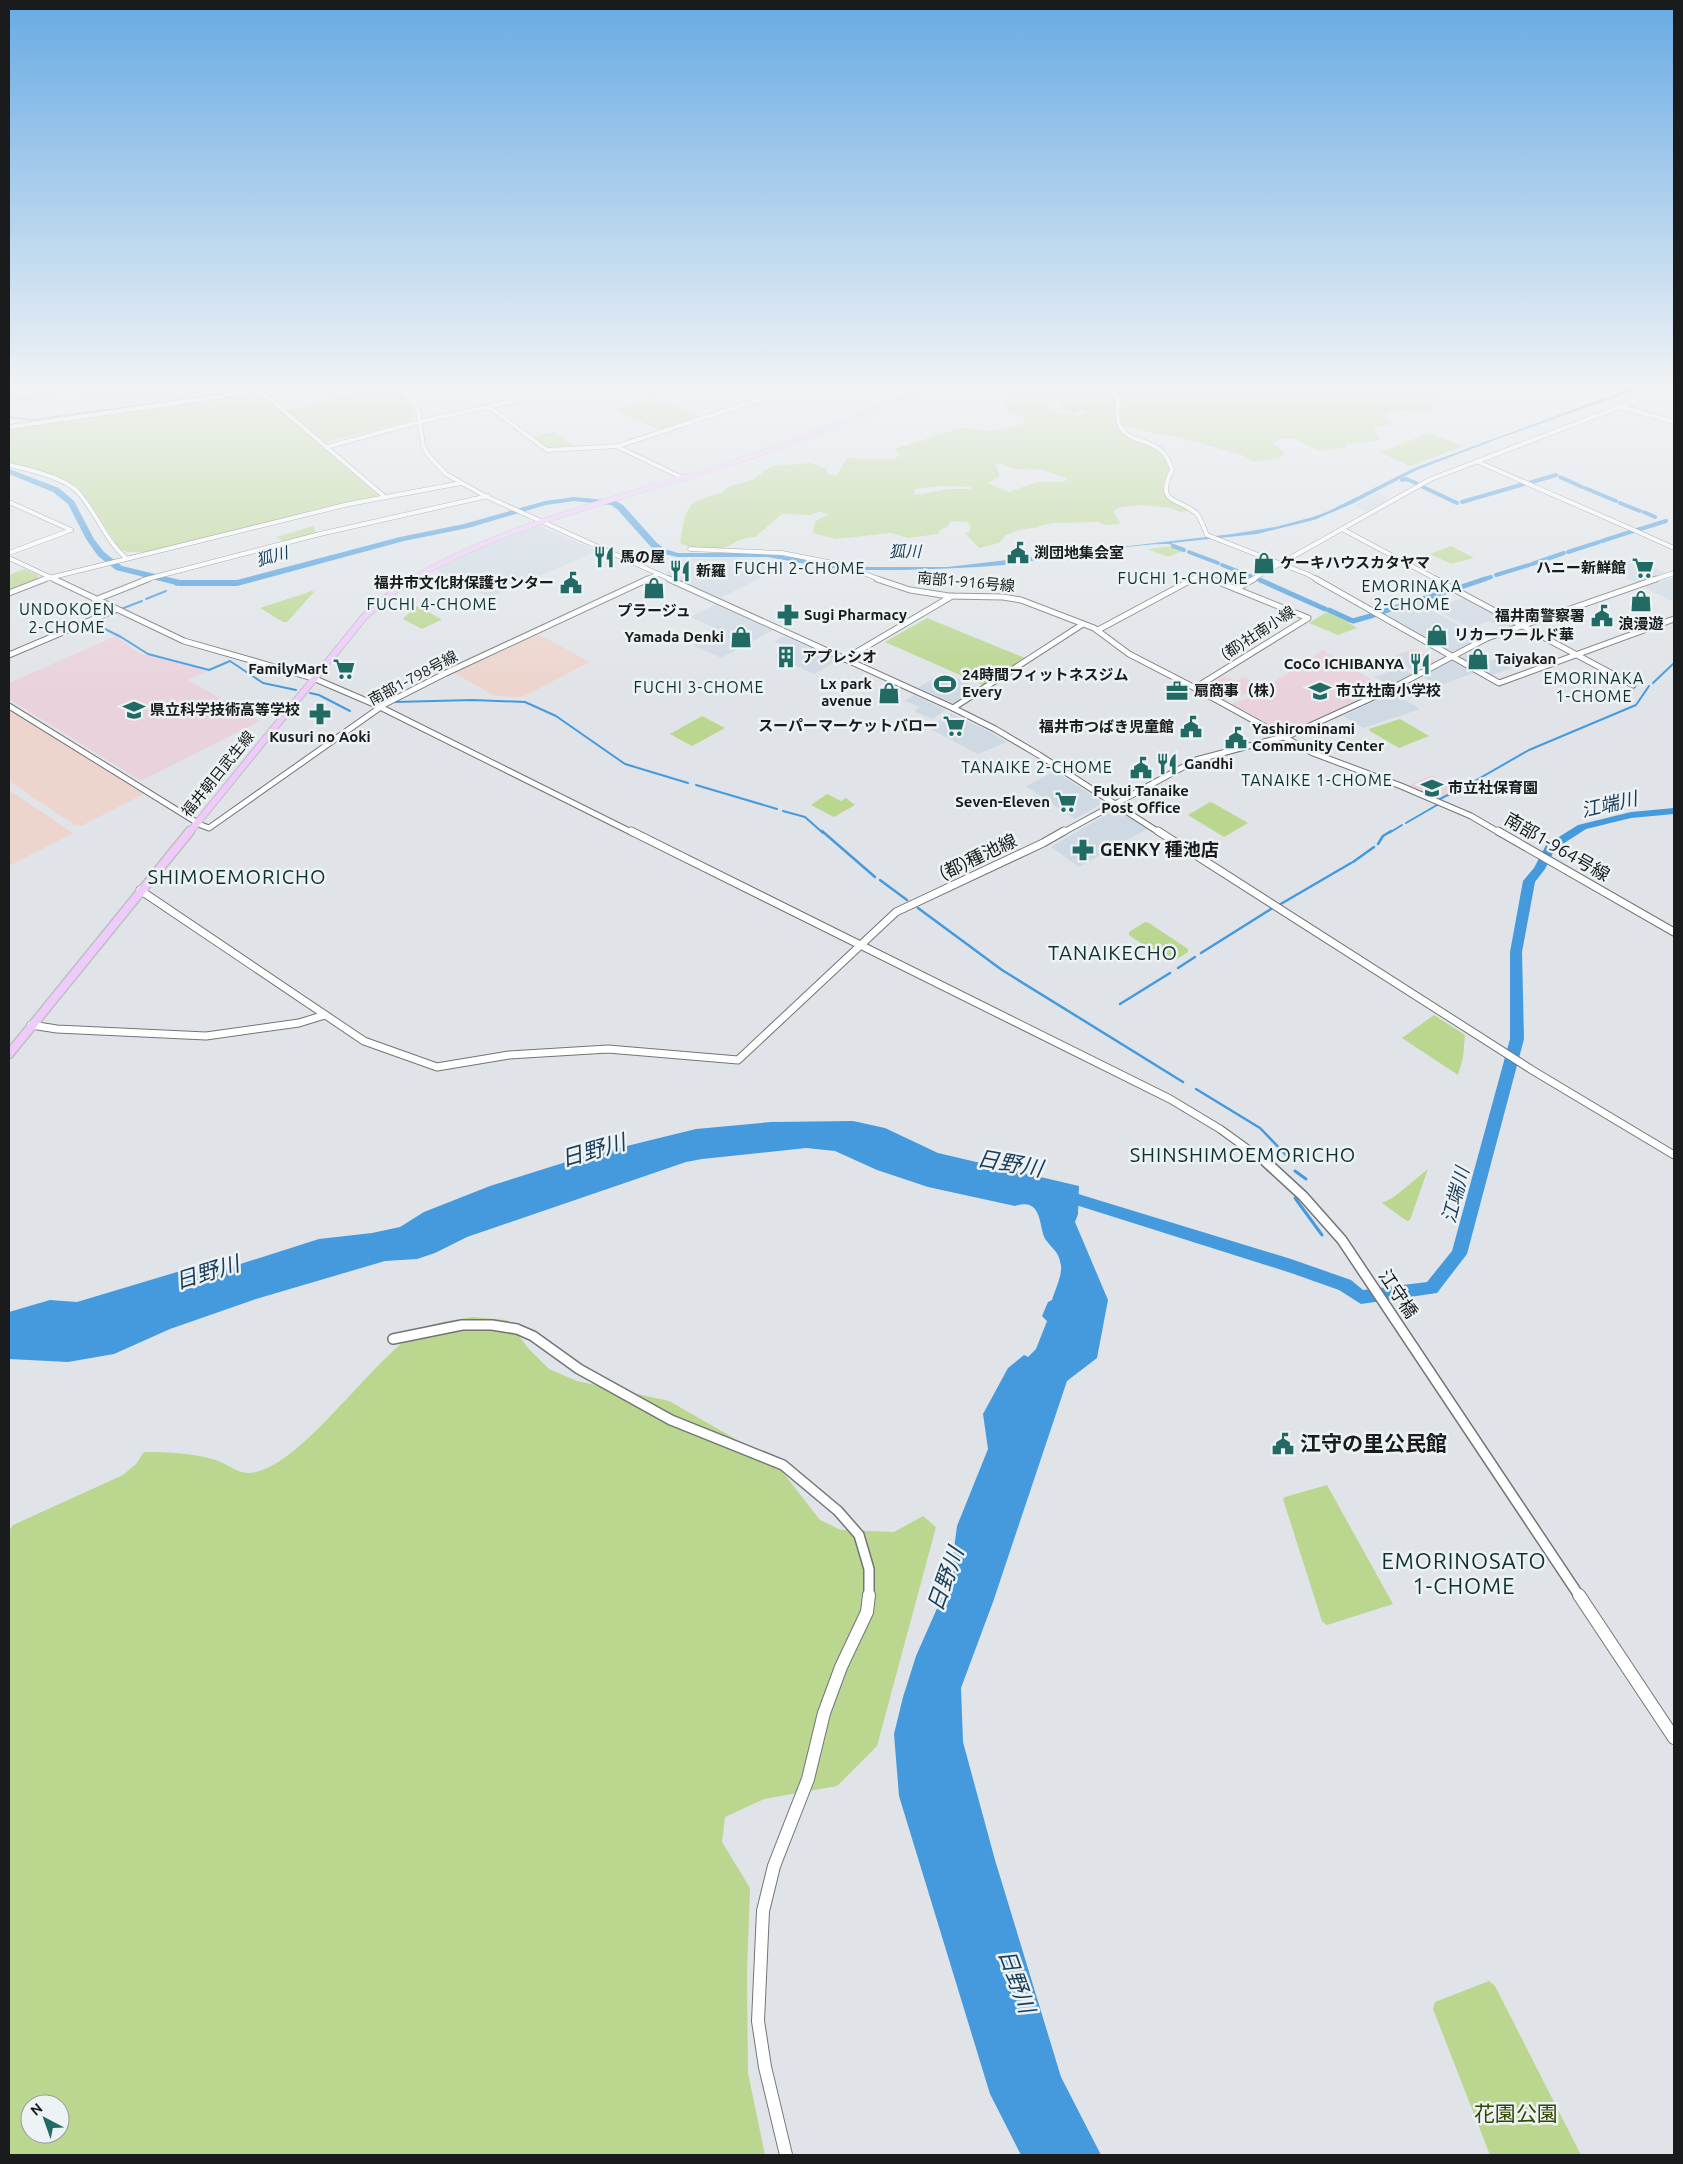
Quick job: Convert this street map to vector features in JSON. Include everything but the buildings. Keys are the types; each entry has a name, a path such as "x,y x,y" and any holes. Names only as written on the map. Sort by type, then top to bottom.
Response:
{"main road":[{"name":"福井朝日武生線","path":"9,1054 30,1025 365,616 396,588 450,558 540,521 650,488"}],"street":[{"path":"72,488 77,491 124,559"},
{"path":"374,488 385,497"},
{"path":"9,593 50,577 150,552 323,510 434,488"},
{"path":"471,488 520,512 953,708 1015,740 1532,1070 1674,1155"},
{"path":"1166,488 1167,494 1174,501 1197,514 1208,535 1218,541 1307,574 1499,683 1674,620"},
{"path":"1098,630 1201,575 1236,589 1413,488"},
{"path":"1537,488 1674,548"},
{"path":"95,600 148,579 320,534 488,496"},
{"path":"9,502 71,530 9,553"},
{"path":"1342,529 1633,685"},
{"name":"南部1-916号線","path":"690,549 782,553 846,566 910,590 952,596 1014,598 1098,630 1129,654 1195,688"},
{"path":"117,550 132,554 150,552"},
{"name":"江守橋","path":"9,558 115,610 184,641 314,678 380,707 1170,1099 1253,1150 1279,1171 1317,1208 1353,1255 1674,1738"},
{"name":"(都)種池線","path":"140,890 364,1041 437,1066 508,1055 582,1050 608,1050 738,1060 896,912 1043,843 1196,760 1283,737 1376,697 1487,638 1674,573"},
{"name":"南部1-798号線","path":"197,821 209,828 214,826 380,707 446,673 659,574"},
{"name":"(都)社南小線","path":"1195,688 1308,618 1236,589"},
{"path":"845,659 952,596"},
{"path":"9,655 115,610"},
{"path":"953,708 1083,624"},
{"path":"1195,688 1283,737"},
{"path":"9,706 197,821"},
{"name":"南部1-964号線","path":"1283,737 1313,753 1401,786 1472,816 1674,932"},
{"path":"30,1025 56,1029 206,1036 299,1023 326,1015"},
{"path":"393,1339 462,1325 492,1325 517,1329 533,1336 579,1369 671,1420 783,1465 838,1511 858,1535 869,1569 870,1591 867,1612 841,1667 824,1713 808,1778 774,1866 763,1911 758,2021 765,2067 786,2155"}],"shaded area":[{"path":"1377,493 1390,498 1368,511 1355,506"},
{"path":"538,525 597,551 489,598 434,569 461,556"},
{"path":"739,558 791,563 720,598 665,573 682,559"},
{"path":"1634,559 1666,573 1637,583 1605,569"},
{"path":"1674,577 1674,602 1644,586"},
{"path":"1465,597 1514,625 1503,629 1489,621 1477,625 1490,633 1484,635 1433,608"},
{"path":"1416,602 1481,638 1450,653 1380,613"},
{"path":"716,604 772,631 721,658 693,645 720,631 691,617"},
{"path":"538,634 590,662 522,697 495,696 454,673"},
{"name":"県立科学技術高等学校","path":"116,636 139,653 207,671 188,680 260,721 141,781 9,699 9,683"},
{"path":"784,636 837,661 814,674 774,656 789,648 774,641"},
{"path":"1415,649 1436,661 1427,666 1404,652"},
{"name":"市立社南小学校","path":"1323,650 1385,688 1286,733 1231,704 1251,697"},
{"path":"1471,651 1489,661 1496,659 1512,668 1490,676 1459,658"},
{"path":"1404,652 1427,666 1413,671 1391,658"},
{"path":"1453,660 1477,672 1438,686 1423,677"},
{"path":"1402,668 1412,674 1391,685 1374,677"},
{"path":"944,672 980,688 954,704 918,688"},
{"path":"1224,676 1236,681 1244,677 1261,685 1246,694 1224,700 1205,690 1205,688"},
{"path":"1393,693 1420,709 1364,728 1343,716"},
{"path":"914,695 946,710 932,719 914,711 920,707 905,701"},
{"path":"9,709 144,794 83,825 75,825 9,781"},
{"path":"950,713 1007,742 978,754 929,728"},
{"path":"1055,771 1099,800 1099,805 1075,819 1026,786"},
{"name":"市立社保育園","path":"1432,775 1455,790 1438,799 1408,786"},
{"path":"12,792 73,833 9,866 9,794"},
{"path":"1116,809 1147,829 1079,867 1051,847"}],"green space":[{"path":"78,488 370,488 380,497 147,552 127,552 119,548 84,494"},
{"path":"726,488 923,488 915,489 915,495 949,489 971,488 1000,488 1009,492 1020,488 1164,488 1166,496 1190,511 1180,512 1170,508 1143,505 1122,507 1113,511 1121,524 1105,525 1098,522 1053,523 1018,530 1006,535 999,543 979,548 965,533 969,532 971,527 968,522 951,521 938,534 908,538 891,533 836,539 813,533 815,521 828,515 821,511 811,515 782,514 755,537 746,538 720,549 700,549 680,543 685,515 691,505 696,501 723,492"},
{"path":"314,526 315,534 284,542 276,537"},
{"path":"1173,546 1183,551 1168,557 1147,549"},
{"path":"1451,546 1474,558 1451,564 1430,554"},
{"path":"25,569 38,575 37,580 9,592 9,575"},
{"path":"312,591 314,592 287,622 283,622 260,608"},
{"path":"418,606 441,620 422,629 403,619 414,607"},
{"path":"1328,611 1353,621 1349,623 1357,628 1338,635 1309,623"},
{"path":"927,618 1025,658 983,685 885,642"},
{"path":"702,716 725,728 692,746 670,734"},
{"path":"1400,719 1429,736 1399,748 1369,729"},
{"path":"827,794 841,801 846,798 855,805 834,817 811,805"},
{"path":"1210,802 1248,823 1224,837 1188,815"},
{"path":"1145,922 1188,949 1188,952 1172,962 1167,961 1129,935 1129,932"},
{"path":"1434,1015 1465,1035 1463,1058 1458,1075 1402,1038"},
{"path":"1428,1169 1410,1220 1407,1221 1382,1203 1394,1197"},
{"path":"472,1317 507,1320 528,1348 549,1369 577,1381 669,1401 774,1461 820,1520 841,1530 894,1532 923,1516 936,1527 877,1746 837,1786 764,1799 725,1817 722,1842 750,1888 747,1973 748,2073 765,2155 9,2155 9,1531 13,1525 123,1475 136,1464 144,1452 198,1456 216,1460 244,1473 268,1468 290,1454 313,1434 382,1361 404,1342 424,1328 441,1322"},
{"path":"1327,1485 1393,1604 1327,1625 1322,1621 1283,1499"},
{"name":"花園公園","path":"1489,1981 1495,1986 1581,2155 1490,2155 1433,2009 1435,2002"}],"water":[{"path":"1374,488 1383,488 1314,520 1257,534 1172,543 1173,545 1145,545 1004,565 965,568 858,570 818,566 789,560 792,557 841,567 947,567 1232,534 1275,527 1329,511"},
{"name":"日野川","path":"853,1121 885,1128 938,1153 1079,1186 1078,1214 1075,1222 1108,1300 1097,1358 1067,1381 993,1602 961,1688 963,1742 995,1860 1061,2077 1101,2155 1021,2155 990,2094 899,1796 894,1734 916,1656 950,1579 957,1526 988,1449 983,1414 1008,1368 1024,1355 1028,1357 1036,1349 1047,1321 1042,1316 1048,1302 1052,1300 1059,1279 1061,1266 1059,1257 1046,1240 1038,1215 1031,1206 1024,1204 1015,1206 928,1187 877,1170 835,1151 806,1148 702,1159 686,1162 467,1237 435,1253 417,1259 385,1261 256,1299 170,1329 114,1354 68,1362 9,1359 9,1312 50,1300 77,1302 177,1272 206,1268 215,1272 319,1239 372,1233 400,1227 424,1212 490,1186 582,1157 696,1129 771,1122"}],"waterway":[{"name":"狐川","path":"51,488 71,503 90,539 101,554 119,568 180,583 237,583 403,539 465,526 545,503 574,499 613,503 620,507 654,545 662,551 678,555 767,555 807,562"},
{"path":"1425,488 1457,503"},
{"path":"1462,502 1510,488"},
{"path":"1585,488 1616,501"},
{"path":"1620,503 1640,511"},
{"path":"1644,512 1655,517"},
{"path":"1637,530 1666,521"},
{"path":"1602,541 1633,531"},
{"path":"1568,552 1599,542"},
{"path":"1173,546 1184,550"},
{"path":"1189,552 1218,563"},
{"path":"1532,564 1564,553"},
{"path":"1222,565 1253,577"},
{"path":"1496,575 1529,565"},
{"path":"1481,580 1491,577"},
{"path":"1458,588 1485,579"},
{"path":"1260,580 1325,609"},
{"name":"狐川","path":"176,585 180,583"},
{"path":"1420,600 1451,590"},
{"path":"146,599 166,591"},
{"path":"121,609 142,601"},
{"path":"1379,613 1415,601"},
{"path":"1329,610 1353,621 1374,615"},
{"path":"94,621 93,623 121,637 148,654 209,670 230,661 263,683 296,690"},
{"path":"1653,683 1674,663"},
{"path":"1473,782 1529,750 1636,705 1649,686"},
{"path":"310,693 319,695 350,711"},
{"path":"395,702 472,700 525,702 556,716 625,764 688,783"},
{"path":"1440,799 1469,784"},
{"path":"696,785 777,809"},
{"path":"1406,823 1437,805"},
{"path":"783,811 805,817 823,833"},
{"name":"江端川","path":"1062,1195 1291,1266 1345,1285 1361,1297 1431,1288 1459,1254 1517,1039 1516,952 1529,881 1539,869 1550,847 1582,827 1631,815 1674,811"},
{"path":"1389,833 1402,825"},
{"path":"822,831 875,877"},
{"path":"1378,844 1383,836 1391,831"},
{"path":"1353,862 1374,847"},
{"path":"1279,905 1351,863"},
{"path":"880,880 907,900"},
{"path":"918,908 1002,970 1183,1082"},
{"path":"1201,953 1271,909"},
{"path":"1178,968 1195,957"},
{"path":"1120,1004 1170,973"},
{"path":"1196,1089 1260,1128 1289,1158"},
{"path":"1295,1171 1306,1179"},
{"path":"1295,1198 1322,1235"}],"place":[{"name":"渕団地集会室","path":"1018,553"},
{"name":"馬の屋","path":"604,557"},
{"name":"ケーキハウスカタヤマ","path":"1264,563"},
{"name":"ハニー新鮮館","path":"1643,568"},
{"name":"新羅","path":"680,571"},
{"name":"福井市文化財保護センター","path":"571,583"},
{"name":"プラージュ","path":"654,588"},
{"name":"浪漫遊","path":"1641,601"},
{"name":"Sugi Pharmacy","path":"788,615"},
{"name":"福井南警察署","path":"1602,616"},
{"name":"リカーワールド華","path":"1437,635"},
{"name":"Yamada Denki","path":"741,637"},
{"name":"アプレシオ","path":"786,657"},
{"name":"Taiyakan","path":"1478,659"},
{"name":"CoCo ICHIBANYA","path":"1420,664"},
{"name":"FamilyMart","path":"344,669"},
{"name":"24時間フィットネスジム Every","path":"945,684"},
{"name":"扇商事（株）","path":"1177,691"},
{"name":"市立社南小学校","path":"1320,691"},
{"name":"Lx park avenue","path":"889,693"},
{"name":"県立科学技術高等学校","path":"134,710"},
{"name":"Kusuri no Aoki","path":"320,714"},
{"name":"スーパーマーケットバロー","path":"954,726"},
{"name":"福井市つばき児童館","path":"1191,727"},
{"name":"Yashirominami Community Center","path":"1236,738"},
{"name":"Gandhi","path":"1167,764"},
{"name":"Fukui Tanaike Post Office","path":"1141,768"},
{"name":"市立社保育園","path":"1432,788"},
{"name":"Seven-Eleven","path":"1066,802"},
{"name":"GENKY 種池店","path":"1083,850"},
{"name":"江守の里公民館","path":"1283,1444"}],"district":[{"name":"FUCHI 2-CHOME","path":"800,568"},
{"name":"FUCHI 1-CHOME","path":"1183,578"},
{"name":"EMORINAKA 2-CHOME","path":"1412,595"},
{"name":"FUCHI 4-CHOME","path":"432,604"},
{"name":"UNDOKOEN 2-CHOME","path":"67,618"},
{"name":"FUCHI 3-CHOME","path":"699,687"},
{"name":"EMORINAKA 1-CHOME","path":"1594,687"},
{"name":"TANAIKE 2-CHOME","path":"1037,767"},
{"name":"TANAIKE 1-CHOME","path":"1317,780"},
{"name":"SHIMOEMORICHO","path":"237,877"},
{"name":"TANAIKECHO","path":"1113,953"},
{"name":"SHINSHIMOEMORICHO","path":"1243,1155"},
{"name":"EMORINOSATO 1-CHOME","path":"1464,1574"}]}
